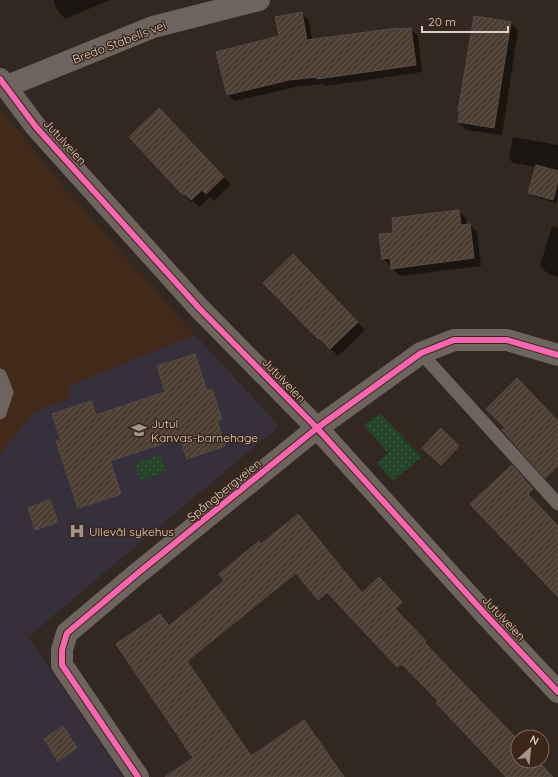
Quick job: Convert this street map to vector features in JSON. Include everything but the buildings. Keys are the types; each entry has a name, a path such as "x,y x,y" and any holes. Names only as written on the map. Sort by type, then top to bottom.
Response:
{"street":[{"name":"Bredo Stabells vei","path":"3,83 153,27 259,0"},
{"name":"Jutulveien","path":"3,83 36,127 198,308 317,428 486,615 558,692"},
{"name":"Spångbergveien","path":"138,777 62,665 62,650 67,633 317,428 421,353 454,340 507,340 558,355"}],"lane":[{"path":"421,353 558,504"},
{"path":"0,375 3,394 0,413"}],"shaded area":[{"name":"Ullevål sykehus","path":"0,108 60,183 182,321 279,426 28,637 123,777 0,777"},
{"name":"Ullevål sykehus","path":"195,335 279,426 29,636 15,582 28,637 123,777 0,777 0,454 34,412 71,398 69,386"}],"green space":[{"path":"380,413 421,457 393,481 377,463 388,453 364,425"},
{"path":"161,455 166,472 141,480 134,464"}],"cycle path":[{"path":"0,79 36,127 199,308 317,428 486,615 558,692"},
{"path":"138,777 62,665 62,650 67,633 138,573 317,428 421,353 454,340 507,340 558,355"}],"place":[{"name":"Jutul Kanvas-barnehage","path":"139,430"},
{"name":"Ullevål sykehus","path":"77,531"}]}
